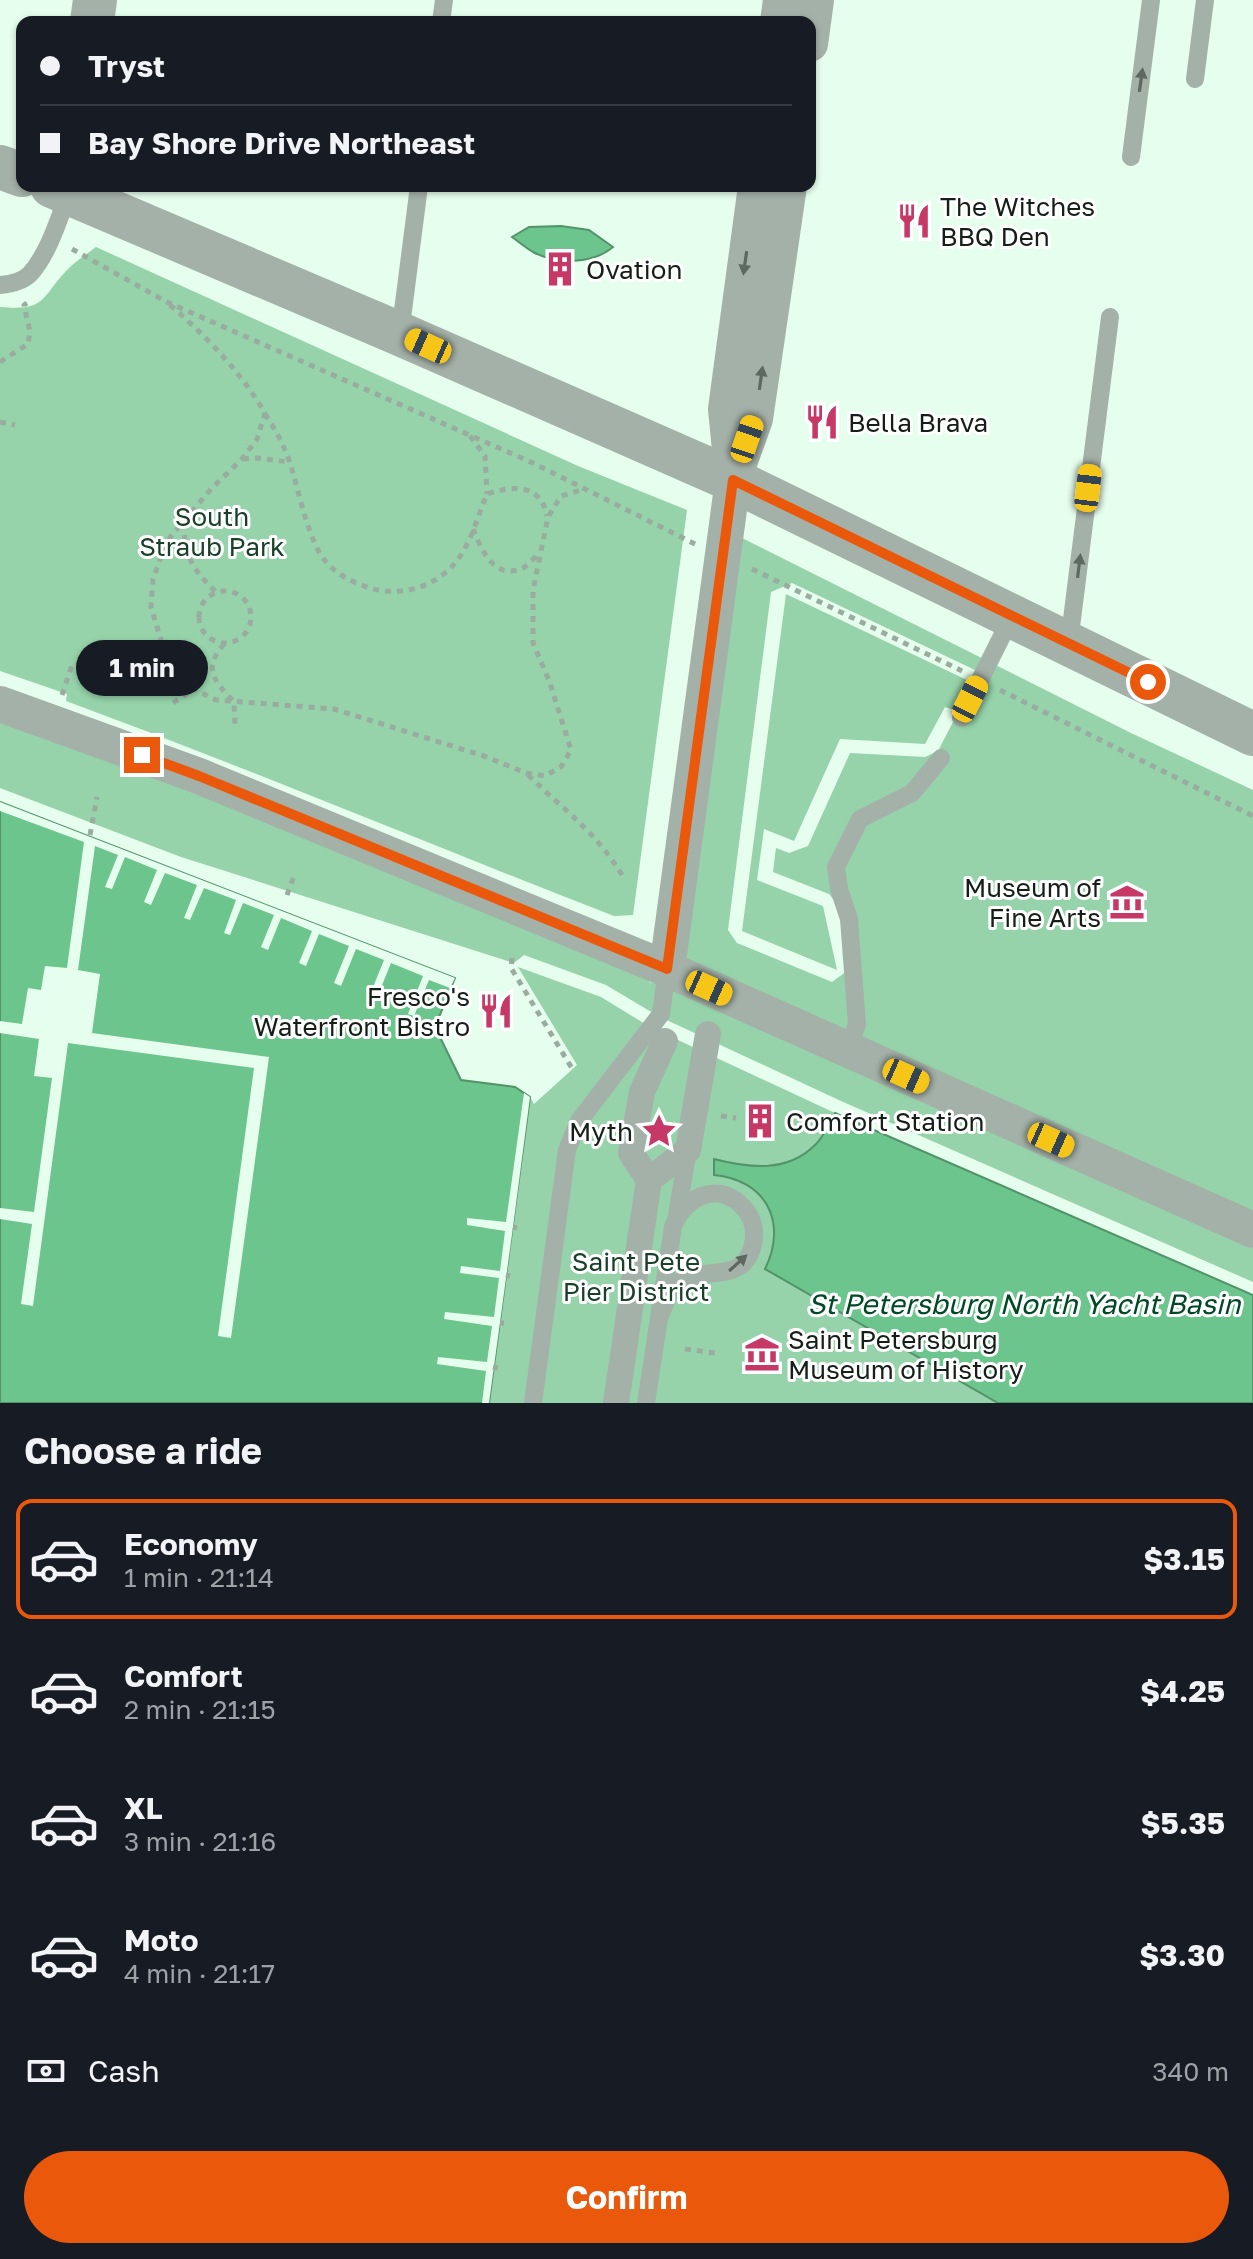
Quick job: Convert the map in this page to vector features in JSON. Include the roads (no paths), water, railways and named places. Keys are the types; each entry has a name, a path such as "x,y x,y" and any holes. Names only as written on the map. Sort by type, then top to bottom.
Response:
{"street":[{"path":"72,192 733,480 1253,734"},
{"path":"733,480 726,409 755,192"},
{"path":"667,969 733,480 755,419 788,192"},
{"path":"0,704 199,776 667,969 1253,1230"},
{"path":"649,1180 688,1150 708,1034"},
{"path":"616,1403 649,1180 631,1153 642,1092 665,1041"}],"lane":[{"path":"1131,157 1151,0"},
{"path":"1195,79 1205,0"},
{"path":"0,285 20,281 29,274 56,226 62,192"},
{"path":"400,334 418,192"},
{"path":"1069,643 1110,317"},
{"path":"961,718 1012,616"},
{"path":"848,1050 857,1024 849,919 839,889 836,867 860,819 912,793 941,758"},
{"path":"533,1403 567,1150 579,1121 661,1014 667,969"},
{"path":"646,1403 688,1150"},
{"path":"659,1318 673,1287 692,1277 721,1275 734,1270 752,1248 752,1220 745,1208 734,1199 721,1194 695,1197 677,1215"}],"water":[{"path":"561,226 589,230 613,247 595,257 564,261 533,252 512,237 529,227"},
{"path":"0,802 455,978 435,1027 461,1080 515,1087 530,1097 489,1403 0,1403"},
{"name":"St Petersburg North Yacht Basin","path":"835,1113 1253,1295 1253,1403 998,1403 765,1269 772,1252 774,1235 768,1206 747,1185 714,1175 714,1159 754,1166 792,1160 818,1142"}],"place":[{"name":"The Witches BBQ Den","path":"914,221"},
{"name":"Ovation","path":"560,269"},
{"name":"Bella Brava","path":"822,422"},
{"name":"Museum of Fine Arts","path":"1127,902"},
{"name":"Fresco's Waterfront Bistro","path":"496,1011"},
{"name":"Comfort Station","path":"760,1121"},
{"name":"Myth","path":"659,1131"},
{"name":"Saint Petersburg Museum of History","path":"762,1354"}],"park label":[{"name":"South Straub Park","path":"212,531"},
{"name":"Saint Pete Pier District","path":"636,1276"}]}
